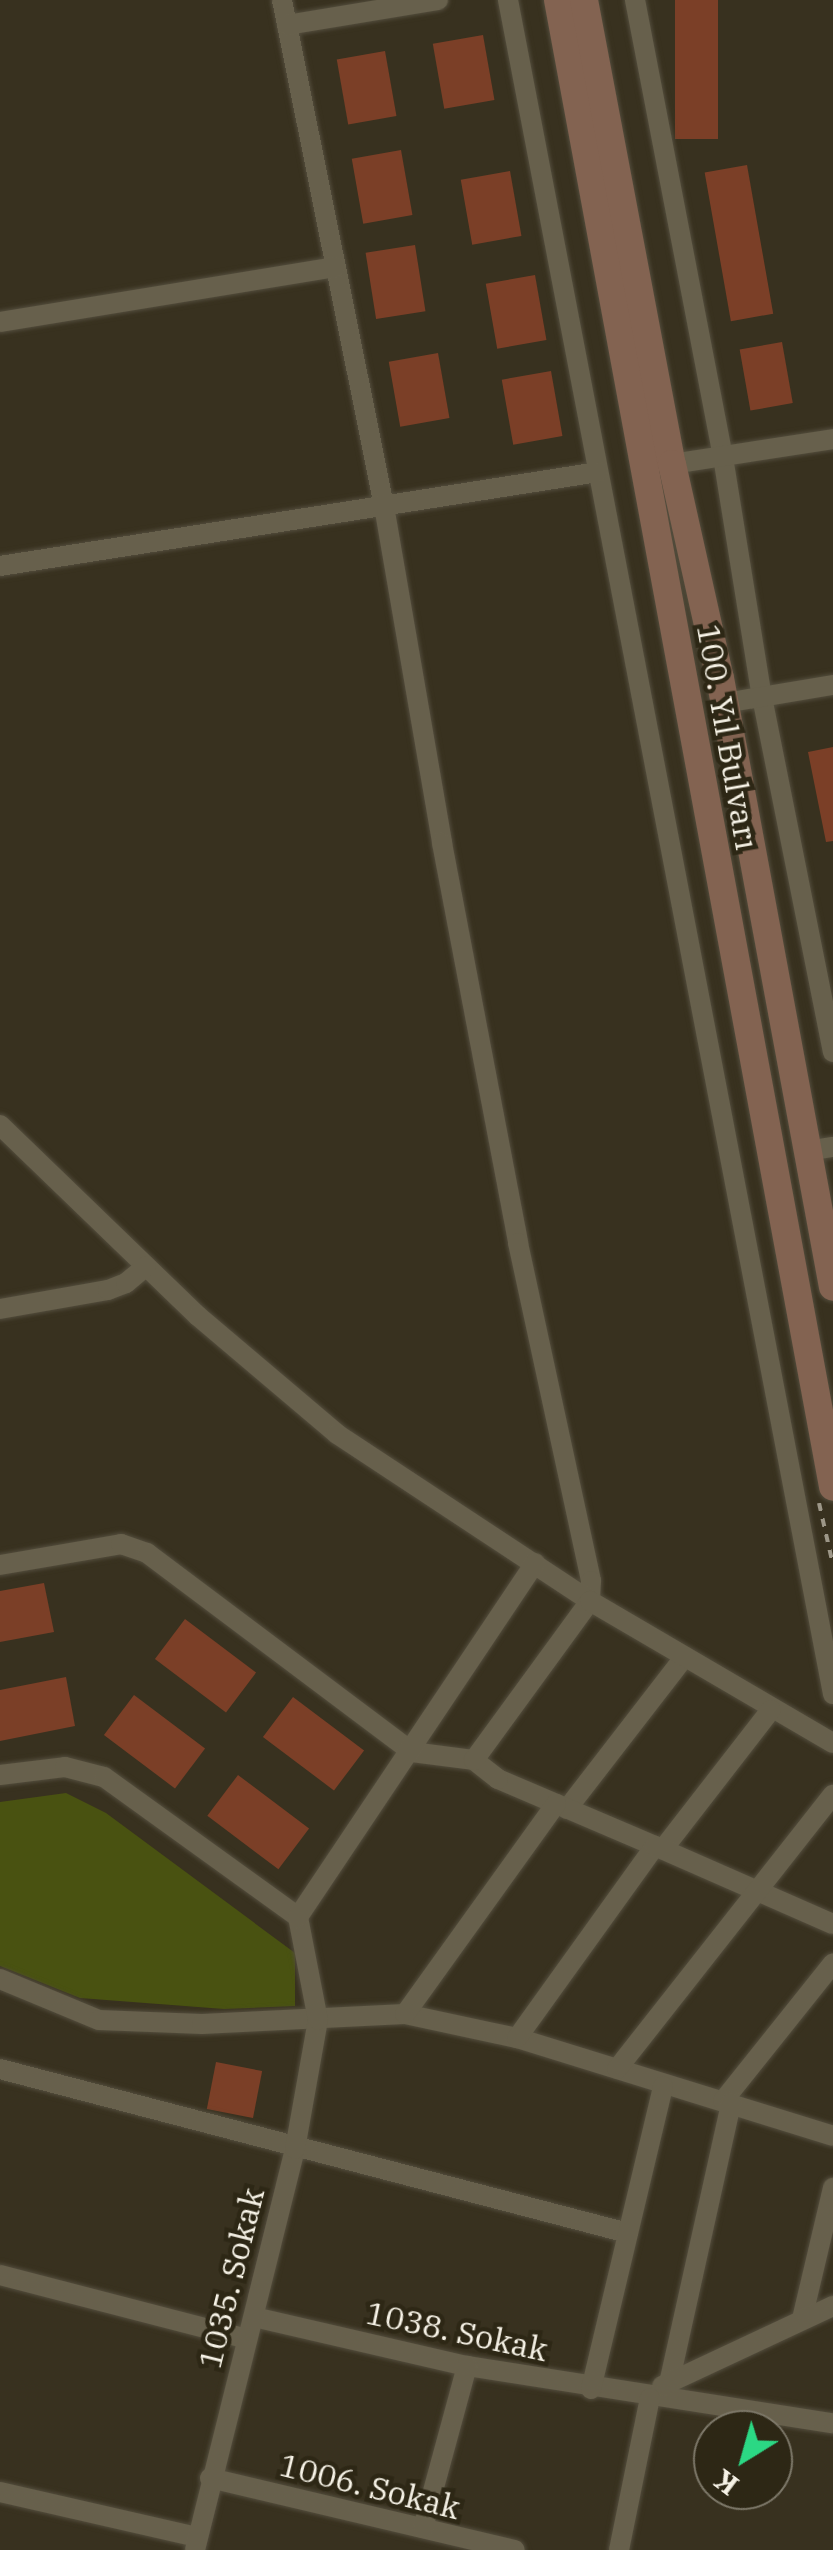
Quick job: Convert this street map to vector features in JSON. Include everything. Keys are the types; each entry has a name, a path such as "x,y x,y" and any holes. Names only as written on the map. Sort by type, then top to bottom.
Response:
{"main road":[{"name":"100. Yıl Bulvarı","path":"558,0 833,1487"},
{"name":"100. Yıl Bulvarı","path":"584,0 672,464 820,1149 833,1287"}],"street":[{"path":"282,0 384,506 442,843 518,1243 591,1581 590,1600 474,1760"},
{"path":"287,25 438,0"},
{"path":"508,0 833,1694"},
{"path":"635,0 723,456 762,697 833,1052"},
{"path":"0,322 336,267"},
{"path":"672,464 833,439"},
{"path":"0,566 598,472"},
{"path":"725,704 833,685"},
{"path":"0,1125 198,1316 338,1434 683,1659 833,1743"},
{"path":"0,1309 108,1290 126,1283 146,1266"},
{"path":"0,1565 121,1544 147,1553 412,1752 474,1760 498,1779 833,1924"},
{"path":"298,1917 412,1752 534,1563"},
{"path":"405,2014 561,1807 683,1659"},
{"path":"518,2038 659,1848 771,1710"},
{"path":"0,1774 65,1768 104,1778 298,1917 318,2020"},
{"path":"617,2069 833,1795"},
{"path":"670,2380 727,2102 833,1963"},
{"path":"0,1979 99,2020 202,2024 405,2014 518,2038 662,2086 833,2136"},
{"name":"1035. Sokak","path":"196,2544 295,2149 318,2020"},
{"path":"0,2069 628,2234"},
{"path":"591,2389 662,2086"},
{"path":"802,2320 833,2188"},
{"path":"0,2275 247,2339"},
{"path":"620,2550 650,2398 670,2380 833,2306"},
{"name":"1038. Sokak","path":"254,2317 468,2366 591,2389 833,2423"},
{"path":"422,2528 468,2366"},
{"name":"1006. Sokak","path":"210,2478 422,2528 462,2545 516,2550"},
{"path":"0,2492 196,2544"}],"green space":[{"path":"66,1793 106,1813 295,1953 295,2006 224,2009 80,1998 0,1966 0,1802"}],"building":[{"path":"675,0 718,0 718,139 675,139"},
{"path":"483,35 494,100 444,109 433,44"},
{"path":"385,51 396,116 348,125 337,60"},
{"path":"401,150 412,215 363,224 352,159"},
{"path":"747,165 773,314 731,321 705,172"},
{"path":"510,171 521,236 472,245 461,180"},
{"path":"415,245 425,311 376,319 366,253"},
{"path":"535,275 546,340 497,349 486,284"},
{"path":"782,342 793,403 750,411 740,349"},
{"path":"438,353 449,418 400,427 389,362"},
{"path":"551,371 562,436 513,445 502,380"},
{"path":"833,747 833,841 826,842 808,752"},
{"path":"44,1583 54,1632 0,1642 0,1591"},
{"path":"185,1619 256,1673 226,1712 155,1659"},
{"path":"66,1677 75,1726 0,1741 0,1690"},
{"path":"134,1695 205,1749 175,1788 104,1735"},
{"path":"293,1697 364,1751 334,1790 263,1737"},
{"path":"238,1775 309,1829 278,1869 207,1816"},
{"path":"216,2062 262,2071 253,2118 207,2109"}]}
